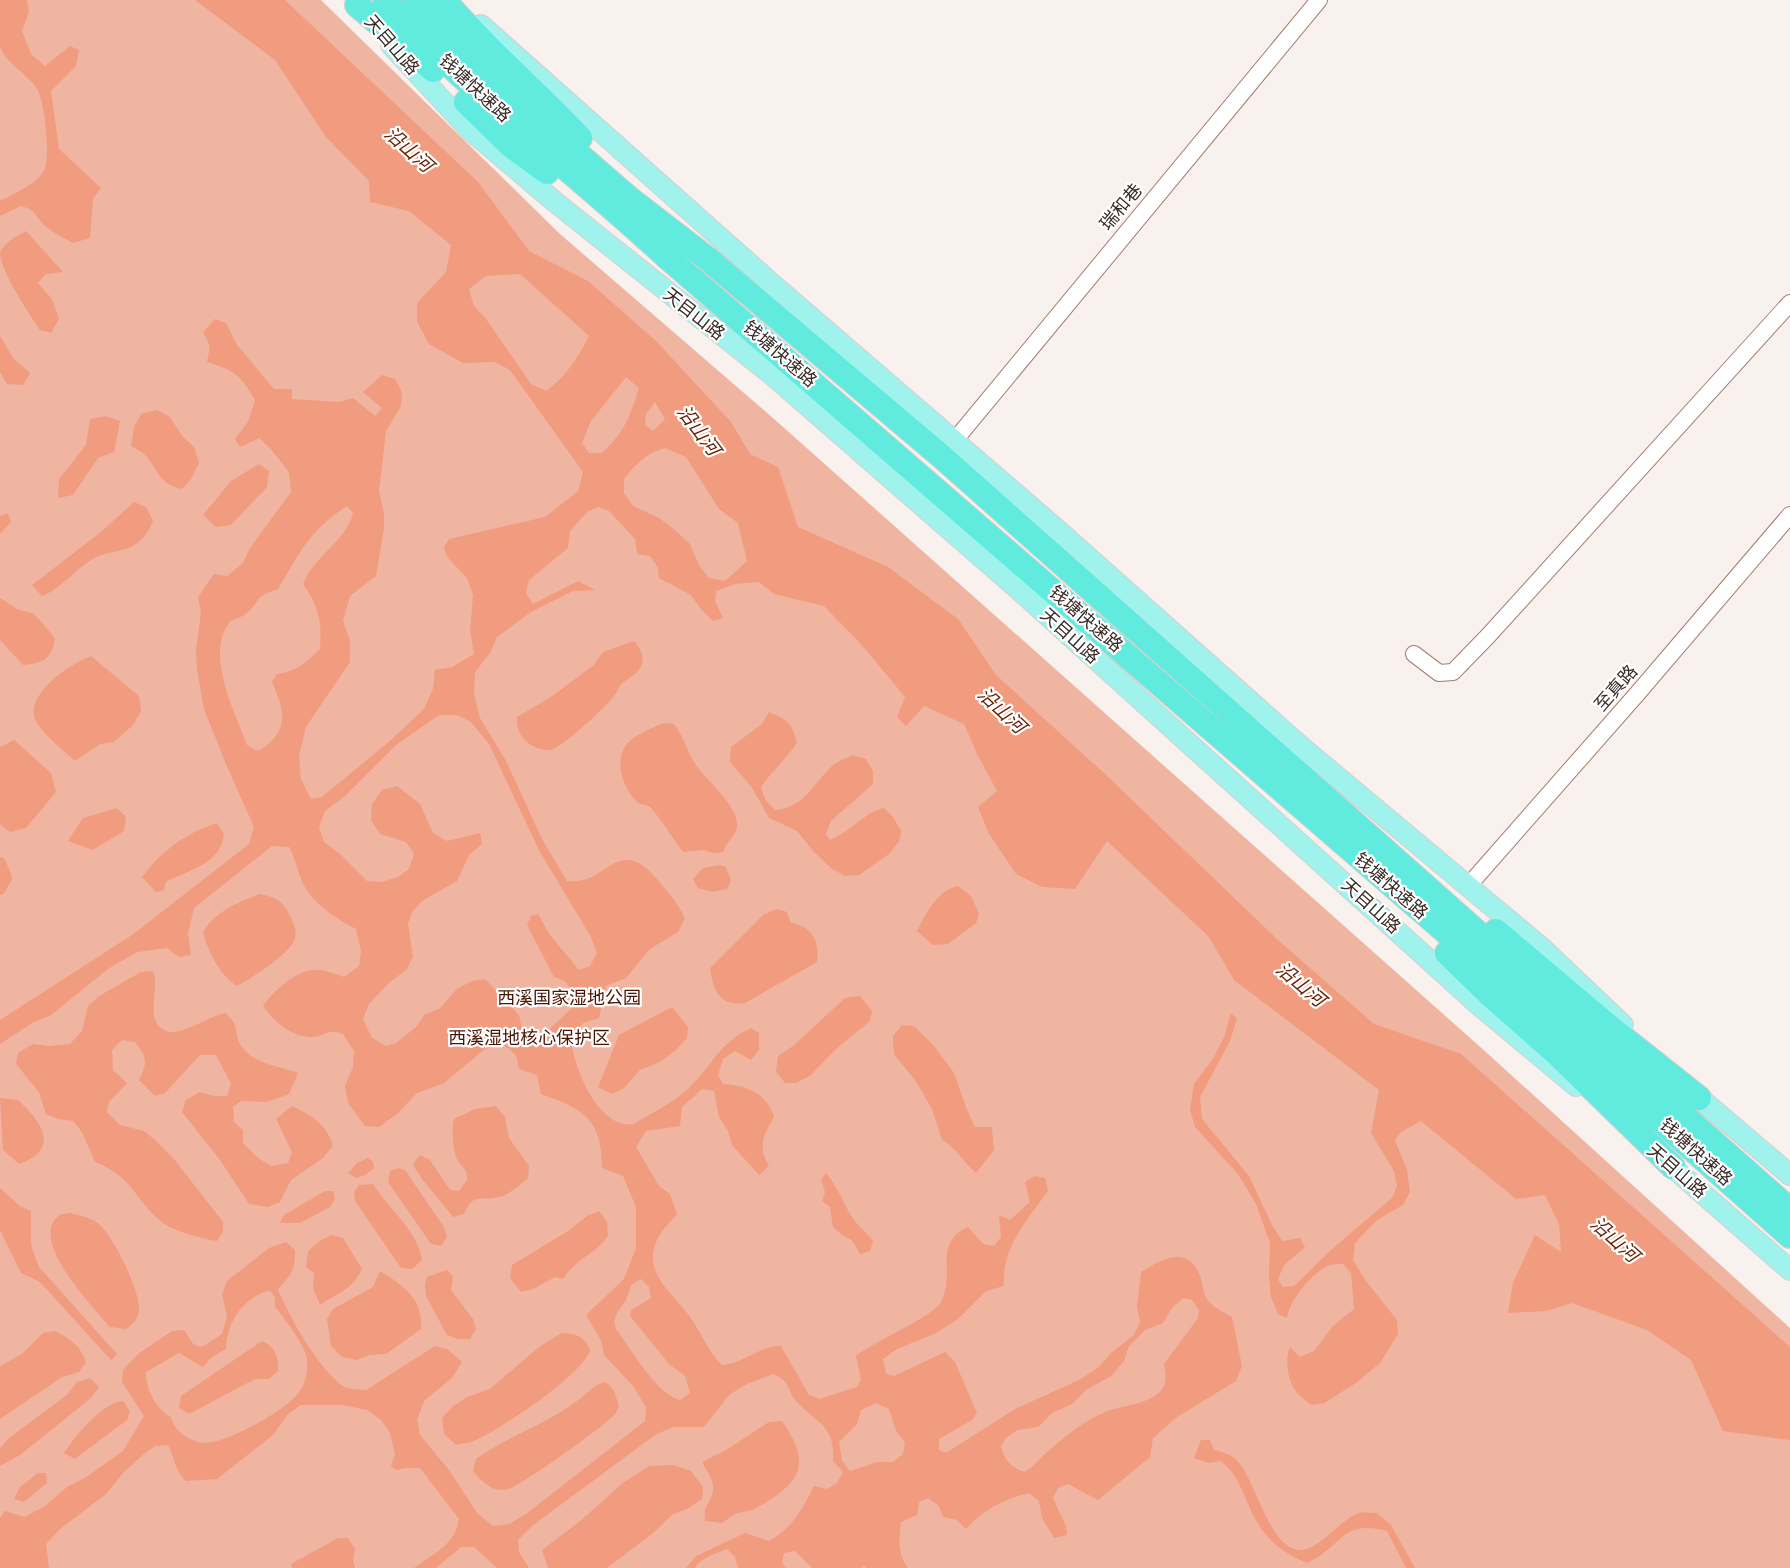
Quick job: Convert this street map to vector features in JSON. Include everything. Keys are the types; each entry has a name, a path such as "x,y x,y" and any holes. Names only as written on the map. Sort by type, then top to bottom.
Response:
{"highway":[{"name":"钱塘快速路","path":"385,0 474,88 527,136 612,206 668,258 1034,574 1319,824 1521,997 1790,1236"},
{"name":"钱塘快速路","path":"415,0 517,101 630,199 708,259 941,456 1790,1210"},
{"path":"444,0 469,29 550,106 600,160 708,259"},
{"path":"355,2 424,61 510,145 668,258"},
{"path":"1332,804 1523,952 1612,1029 1699,1098"},
{"path":"1319,824 1489,994 1556,1053 1673,1167"}],"main road":[{"path":"454,0 771,283 955,440 1298,744 1542,948 1699,1098 1790,1175"},
{"name":"天目山路","path":"355,2 468,129 555,202 771,374 1019,590 1480,1006 1673,1167 1790,1270"}],"street":[{"name":"瑞和巷","path":"955,440 1319,0"},
{"path":"1414,654 1439,673 1453,672 1488,636 1790,303"},
{"name":"至真路","path":"1469,886 1790,515"}],"green space":[{"name":"西溪湿地核心保护区","path":"0,0 321,0 560,234 773,418 1487,1053 1790,1328 1790,1568 0,1568"}],"water":[{"path":"0,0 27,0 29,12 22,31 31,54 45,66 70,46 79,50 76,66 51,91 59,149 101,188 93,199 90,238 73,243 49,229 31,210 21,206 0,216 0,201 26,188 42,173 45,168 47,140 42,105 37,89 7,58 0,46"},
{"name":"沿山河","path":"195,0 285,0 478,182 529,251 588,281 657,342 731,422 750,454 778,467 798,527 888,567 958,619 996,675 1105,774 1278,940 1374,1024 1461,1054 1790,1347 1790,1440 1723,1431 1691,1360 1647,1330 1572,1303 1546,1311 1508,1313 1513,1283 1535,1235 1561,1252 1559,1224 1545,1195 1516,1199 1421,1121 1401,1132 1395,1140 1407,1170 1410,1192 1403,1205 1377,1220 1355,1243 1353,1260 1366,1281 1397,1320 1398,1334 1380,1363 1356,1383 1324,1403 1311,1405 1298,1394 1289,1378 1288,1352 1290,1347 1300,1357 1314,1351 1333,1326 1354,1309 1351,1273 1343,1264 1327,1266 1314,1275 1302,1288 1292,1303 1287,1318 1278,1314 1271,1297 1269,1278 1270,1243 1256,1204 1238,1174 1195,1127 1190,1110 1194,1084 1214,1057 1224,1037 1231,1013 1237,1019 1230,1041 1200,1097 1202,1119 1249,1176 1272,1225 1282,1241 1300,1238 1305,1247 1284,1265 1278,1279 1283,1287 1294,1286 1332,1249 1392,1198 1397,1186 1394,1171 1371,1133 1379,1090 1234,980 1209,937 1107,841 1075,889 1042,887 1016,874 989,834 978,807 997,791 977,754 964,724 924,706 906,726 897,717 905,697 860,643 824,606 774,594 759,582 735,584 716,591 715,601 723,618 713,621 691,595 659,578 658,568 650,556 637,554 635,539 609,511 599,507 587,512 570,531 568,548 529,580 526,593 533,604 578,581 595,590 573,591 531,612 497,637 490,653 475,672 474,694 480,718 506,761 542,839 567,881 580,881 592,877 621,861 631,860 643,865 656,878 676,902 685,918 678,932 650,949 626,978 606,986 599,1018 583,1023 571,1039 582,1079 599,1107 609,1117 621,1123 634,1124 685,1092 731,1040 751,1028 759,1033 759,1050 751,1060 735,1051 723,1059 718,1075 723,1084 740,1086 761,1096 771,1109 774,1117 764,1136 762,1147 769,1166 759,1175 732,1145 728,1131 719,1117 714,1091 702,1089 682,1107 680,1126 646,1131 636,1147 659,1186 670,1194 677,1214 658,1238 653,1262 656,1272 690,1317 713,1354 722,1365 730,1364 765,1349 781,1346 809,1395 819,1399 857,1387 861,1379 856,1356 916,1322 936,1308 941,1302 945,1292 948,1251 951,1242 957,1234 968,1227 983,1244 994,1246 1001,1237 999,1215 1010,1220 1030,1202 1025,1182 1034,1176 1045,1178 1048,1191 1024,1224 1011,1247 1004,1272 1004,1286 986,1291 958,1319 936,1333 897,1349 883,1359 886,1374 894,1376 945,1352 955,1362 977,1413 972,1420 939,1439 939,1450 946,1453 1015,1409 1079,1380 1099,1367 1112,1352 1134,1335 1140,1322 1137,1306 1141,1272 1167,1259 1176,1257 1190,1261 1196,1268 1205,1296 1209,1302 1232,1317 1242,1366 1236,1381 1177,1417 1153,1438 1150,1457 1098,1500 1068,1484 1058,1488 1053,1498 1066,1526 1067,1535 1054,1538 1042,1518 1039,1501 1029,1493 987,1510 966,1529 957,1520 943,1517 939,1506 928,1498 919,1502 917,1515 901,1522 900,1552 908,1568 866,1568 865,1566 861,1568 812,1568 795,1551 784,1553 782,1563 786,1568 738,1568 735,1557 727,1549 705,1559 697,1564 695,1568 686,1568 696,1556 745,1533 769,1541 784,1530 796,1517 814,1486 827,1489 837,1483 843,1472 833,1461 831,1439 824,1426 797,1402 786,1383 773,1374 747,1384 729,1395 704,1427 673,1427 655,1435 532,1526 518,1540 519,1552 529,1568 497,1568 474,1547 461,1547 436,1568 414,1568 448,1542 457,1528 459,1519 420,1468 396,1470 391,1466 395,1454 390,1433 381,1420 367,1410 342,1405 301,1405 288,1414 273,1435 217,1479 186,1481 177,1468 168,1445 155,1446 124,1472 106,1494 60,1529 46,1544 49,1568 0,1568 0,1518 5,1511 25,1517 45,1506 67,1487 85,1478 123,1451 144,1416 122,1382 123,1370 138,1354 172,1331 184,1330 194,1345 202,1347 222,1334 227,1316 222,1294 227,1281 269,1248 286,1242 295,1250 290,1275 278,1289 282,1300 305,1341 324,1368 343,1386 351,1389 366,1390 435,1346 447,1349 462,1362 452,1378 424,1401 417,1420 420,1435 449,1470 477,1513 493,1526 509,1524 526,1514 645,1421 646,1407 633,1386 604,1355 601,1340 586,1315 624,1279 636,1248 636,1207 623,1176 602,1168 601,1151 594,1127 579,1111 556,1099 541,1094 537,1075 519,1069 516,1055 504,1045 485,1049 444,1083 417,1093 397,1114 379,1127 365,1126 348,1103 345,1086 353,1067 354,1051 343,1034 330,1032 313,1037 298,1035 278,1023 263,1006 279,987 302,973 310,970 321,970 344,977 359,966 361,951 356,929 323,908 309,893 289,847 272,846 194,908 188,933 191,955 179,957 167,948 137,952 108,969 51,1015 34,1022 0,1044 0,1020 132,935 249,844 254,827 204,709 197,670 196,651 201,612 198,597 214,574 227,576 243,563 250,548 291,492 289,472 269,447 259,438 240,447 235,439 248,422 255,400 246,385 231,371 207,362 210,346 203,332 215,319 226,323 237,345 274,389 292,389 292,399 339,402 353,398 375,416 382,408 363,392 382,375 395,379 402,392 401,406 386,431 379,491 384,514 384,528 376,576 350,596 343,621 350,640 350,662 306,727 299,756 301,779 311,799 322,797 391,740 424,709 433,689 435,670 452,667 474,654 470,631 473,595 467,578 447,557 444,547 449,539 545,517 578,491 583,472 510,370 495,362 463,363 429,344 417,322 417,303 446,272 451,245 409,211 370,202 369,181 326,137 275,60","holes":["520,274 589,336 571,366 546,391 531,384 486,319 474,306 469,289 486,276","626,377 639,388 629,416 621,431 602,453 589,453 582,443 591,421","655,402 665,419 653,431 645,425 646,414","665,448 686,457 719,509 738,523 747,561 725,581 709,578 699,565 690,544 659,518 633,506 624,493 624,479 647,456","347,506 353,513 350,523 344,532 315,565 303,584 313,600 320,622 320,649 301,666 277,674 272,682 280,702 282,721 276,737 258,751 247,745 224,684 220,651 222,636 231,621 246,614 265,594 278,589 315,533 334,515","439,715 457,715 471,722 489,744 540,852 591,937 597,953 590,966 579,970 550,935 538,914 531,916 527,925 554,977 566,982 574,996 571,1009 541,1038 530,1041 522,1029 519,1015 485,979 472,981 457,989 439,1009 425,1014 416,1027 396,1043 386,1046 372,1038 363,1019 369,1004 390,982 406,970 413,957 408,924 412,912 422,901 457,881 469,855 482,844 480,833 447,841 433,833 420,804 397,786 382,790 372,804 371,820 380,834 406,842 414,854 409,869 398,877 382,882 367,881 340,854 324,842 319,827 325,811 345,796 396,745","641,1279 649,1287 651,1298 631,1310 630,1316 669,1364 685,1376 690,1393 680,1400 671,1396 653,1380 616,1329 614,1322 617,1313 626,1300 631,1285","270,1290 275,1298 275,1307 294,1332 306,1353 307,1368 303,1385 299,1392 282,1408 241,1432 215,1442 205,1443 189,1438 175,1427 171,1417 161,1409 153,1398 146,1378 146,1372 179,1353 203,1367 212,1357 226,1349 233,1320 244,1305","1183,1298 1192,1300 1199,1310 1198,1318 1164,1364 1165,1383 1159,1393 1138,1403 1108,1411 1086,1422 1066,1436 1028,1470 1024,1472 1015,1468 1004,1455 1001,1446 1006,1438 1017,1430 1038,1427 1052,1413 1072,1404 1086,1390 1111,1376 1124,1361 1129,1346 1145,1330 1163,1323 1172,1308","876,1403 889,1409 896,1431 905,1442 903,1454 893,1462 877,1462 850,1471 842,1461 839,1442 857,1424 861,1410"]},
{"path":"26,231 63,272 46,274 38,283 52,299 59,319 51,333 40,330 16,292 1,261 0,253 4,246"},
{"path":"0,336 14,359 30,373 23,385 7,384 0,372"},
{"path":"157,410 169,416 183,437 194,447 199,463 191,479 182,489 174,487 163,480 145,455 131,446 134,427 141,414"},
{"path":"106,416 120,421 114,452 98,458 73,495 58,498 59,479 86,445 90,419"},
{"path":"259,464 269,471 267,487 231,525 216,527 203,515 231,481"},
{"path":"134,502 146,507 153,521 142,539 131,547 101,555 91,560 55,589 42,596 32,585 101,532"},
{"path":"8,513 11,522 0,534 0,516"},
{"path":"0,598 17,609 34,614 55,638 52,651 45,659 23,665 0,640"},
{"path":"634,641 642,654 643,661 640,668 618,688 615,695 594,717 574,735 550,750 536,747 525,740 518,728 517,717 551,697 594,665 603,652"},
{"path":"91,656 139,696 141,711 133,725 114,742 100,744 75,761 37,723 34,713 35,703 41,692 50,682 72,666"},
{"path":"769,712 780,717 791,726 797,743 761,787 765,799 775,810 793,805 800,800 831,767 852,755 866,759 873,771 873,784 831,821 826,834 830,840 870,814 884,808 893,817 901,831 900,840 889,854 859,875 845,876 832,869 813,851 797,831 769,818 751,786 730,762 731,747 762,724"},
{"path":"663,723 674,724 696,765 733,811 737,830 723,852 713,853 704,850 683,852 655,813 649,807 637,802 624,783 621,760 622,752 626,745 638,735"},
{"path":"14,740 51,773 56,792 26,828 10,832 0,824 0,747"},
{"path":"117,808 126,817 124,831 93,850 68,841 83,818"},
{"path":"217,823 224,834 221,844 217,853 202,865 166,882 164,890 156,892 142,877 175,844 205,827"},
{"path":"720,865 726,867 731,881 727,889 712,892 698,888 693,879 703,868"},
{"path":"958,886 971,896 979,914 976,923 948,944 933,945 917,931 928,910 938,898 944,892"},
{"path":"260,894 273,897 283,904 294,924 295,937 293,943 279,957 237,986 220,969 208,947 203,932 214,918 221,913 236,904"},
{"path":"777,909 787,912 791,923 804,928 813,936 817,948 817,962 745,1003 736,1004 723,999 713,983 710,968 763,915"},
{"path":"153,971 155,986 153,1011 158,1025 164,1030 170,1032 186,1029 226,1013 235,1026 240,1044 251,1056 298,1073 289,1094 267,1102 241,1101 233,1107 234,1122 243,1130 243,1143 258,1158 271,1166 288,1163 292,1152 276,1119 292,1106 317,1121 327,1132 333,1146 323,1158 291,1180 280,1202 268,1207 249,1204 220,1160 182,1112 186,1100 200,1092 214,1096 227,1096 231,1084 216,1055 200,1055 165,1093 155,1096 139,1080 145,1064 142,1052 135,1042 122,1040 112,1050 113,1070 127,1083 109,1102 107,1112 120,1125 144,1131 174,1159 223,1222 223,1232 217,1241 174,1229 163,1223 126,1182 108,1168 95,1162 82,1132 73,1121 58,1119 46,1114 39,1092 16,1064 18,1053 33,1044 48,1046 70,1044 82,1031 88,1006 99,996 141,972"},
{"path":"860,996 872,1011 870,1021 837,1048 811,1075 796,1083 785,1083 776,1072 778,1056 793,1046 845,998"},
{"path":"672,1007 688,1027 687,1038 676,1050 660,1062 640,1070 624,1088 612,1094 598,1087 619,1035"},
{"path":"902,1025 914,1026 934,1046 954,1073 975,1127 992,1127 994,1150 976,1173 952,1147 942,1140 932,1109 917,1083 894,1054 893,1036"},
{"path":"0,1098 18,1100 34,1117 43,1134 44,1143 40,1151 32,1158 19,1164 3,1150"},
{"path":"496,1106 505,1117 509,1138 529,1166 528,1178 503,1196 478,1199 471,1202 464,1214 453,1217 413,1164 420,1155 430,1160 450,1190 459,1191 467,1180 467,1175 454,1150 454,1119 475,1109"},
{"path":"368,1158 373,1162 374,1168 365,1175 356,1178 348,1173 357,1163"},
{"path":"398,1168 405,1170 444,1227 447,1237 441,1246 431,1244 388,1182 390,1171"},
{"path":"826,1173 854,1220 873,1241 870,1251 860,1254 852,1240 843,1236 833,1227 830,1207 822,1201 825,1192 821,1180"},
{"path":"373,1184 415,1239 422,1260 412,1269 401,1268 355,1201 354,1192 359,1185"},
{"path":"0,1188 20,1206 31,1211 31,1245 39,1267 117,1354 111,1360 40,1282 21,1273 0,1230"},
{"path":"325,1191 333,1191 335,1199 330,1207 300,1223 280,1223 284,1215"},
{"path":"599,1211 607,1222 608,1236 603,1242 574,1266 563,1279 555,1277 533,1289 521,1292 510,1278 512,1265 568,1231 587,1216"},
{"path":"70,1213 89,1218 99,1224 105,1230 125,1265 136,1291 139,1311 135,1321 126,1329 110,1327 81,1293 61,1264 54,1249 51,1236 52,1224 59,1215"},
{"path":"332,1235 343,1238 362,1269 349,1287 320,1305 313,1288 314,1273 306,1267 308,1251 321,1240"},
{"path":"447,1270 453,1276 451,1290 473,1319 476,1329 470,1339 458,1339 447,1335 426,1296 425,1285 427,1277"},
{"path":"380,1271 404,1288 415,1301 421,1318 421,1329 386,1354 369,1355 357,1360 342,1357 331,1346 327,1319 333,1309 373,1287"},
{"path":"55,1331 74,1343 81,1351 86,1362 79,1372 62,1377 0,1419 0,1366 22,1354 43,1333"},
{"path":"562,1333 579,1337 590,1350 584,1361 572,1374 538,1402 500,1427 471,1442 456,1445 444,1434 442,1418 452,1407 467,1397 490,1389 540,1346"},
{"path":"262,1341 273,1349 278,1362 278,1371 269,1379 255,1379 189,1414 179,1408 181,1396"},
{"path":"90,1378 99,1387 91,1398 20,1455 0,1466 0,1448 9,1438 67,1395 77,1382"},
{"path":"606,1382 614,1391 619,1406 616,1413 598,1429 545,1467 515,1486 502,1490 488,1486 473,1471 476,1459 552,1417 577,1401 594,1387"},
{"path":"123,1401 130,1411 127,1420 75,1459 64,1453 90,1421 107,1407"},
{"path":"782,1421 792,1436 799,1462 792,1482 771,1499 750,1511 740,1512 722,1523 705,1521 705,1509 712,1495 713,1486 711,1478 702,1462 726,1450 769,1422"},
{"path":"1201,1440 1210,1440 1214,1450 1228,1454 1238,1461 1246,1473 1270,1524 1285,1544 1294,1549 1310,1548 1351,1517 1359,1513 1377,1513 1391,1525 1415,1568 1406,1568 1387,1531 1372,1528 1360,1529 1343,1536 1319,1557 1307,1563 1287,1553 1265,1534 1231,1471 1221,1461 1208,1463 1194,1458"},
{"path":"673,1465 691,1471 703,1487 702,1499 687,1509 673,1514 652,1534 607,1568 548,1568 542,1550 579,1522 624,1482 649,1466"},
{"path":"38,1473 46,1473 47,1483 24,1502 14,1499 20,1487"},
{"path":"338,1538 348,1538 355,1549 353,1560 355,1568 292,1568 291,1564"}],"waterway":[{"path":"0,863 6,878 0,889"}],"park label":[{"name":"西溪国家湿地公园","path":"569,998"}]}
